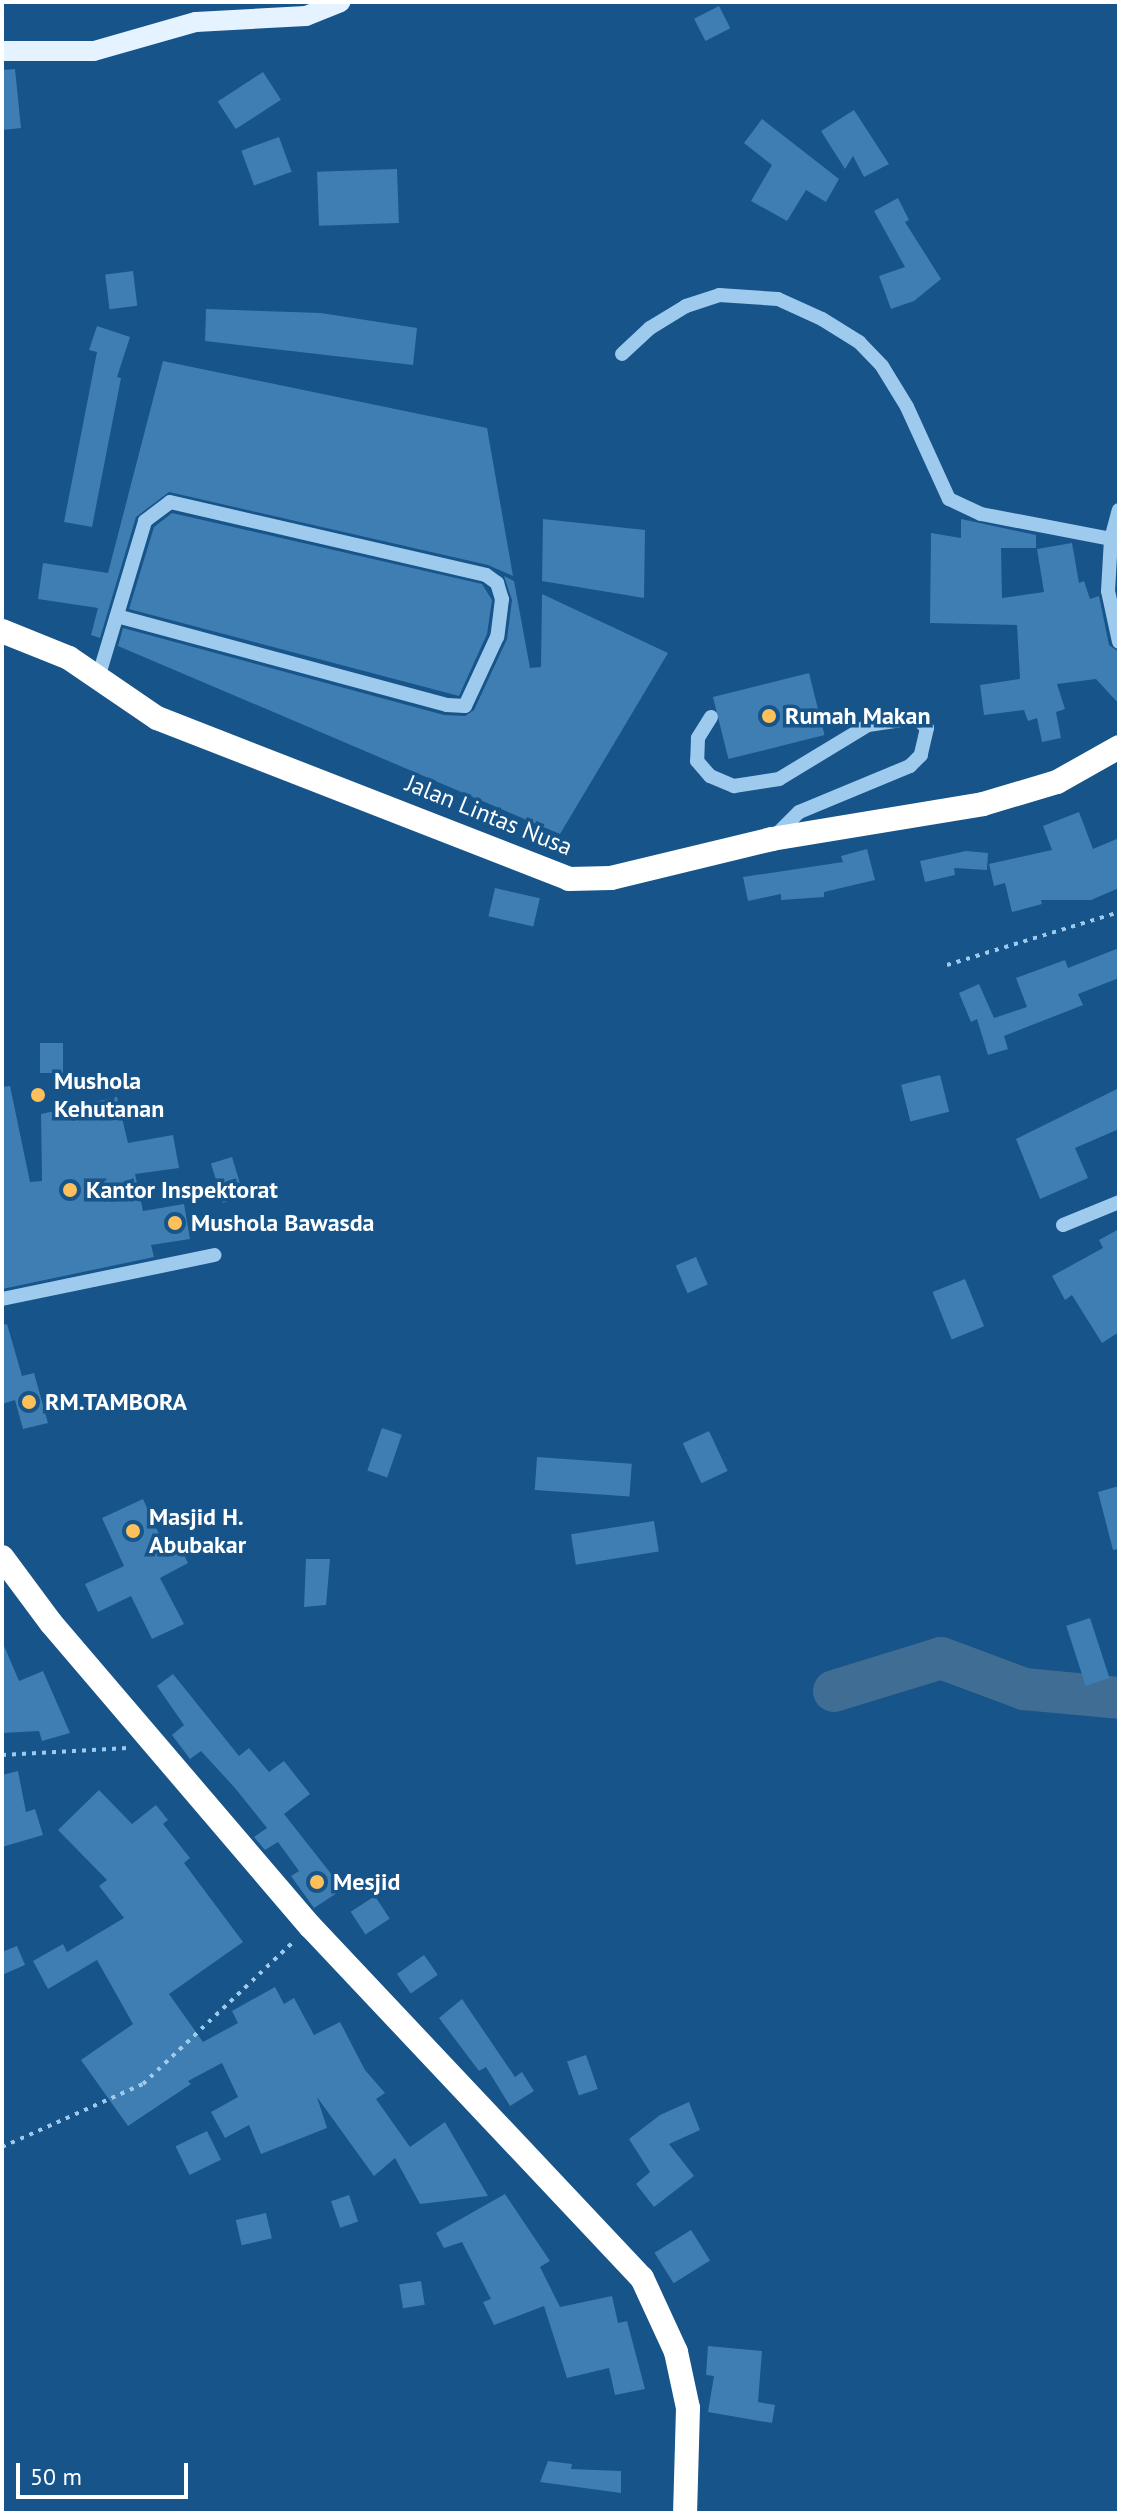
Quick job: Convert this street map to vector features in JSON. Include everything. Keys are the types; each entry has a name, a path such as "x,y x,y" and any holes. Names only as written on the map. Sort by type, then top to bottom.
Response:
{"highway":[{"name":"Jalan Lintas Nusa","path":"2,631 42,643 157,718 569,879 611,878 772,839 983,804 1057,782 1119,747"},
{"path":"2,1557 155,1746 310,1926 610,2238 642,2278 676,2352 688,2408 685,2513"}],"main road":[{"path":"2,51 94,51 196,22 306,16 340,2"}],"street":[{"path":"622,354 650,328 686,306 719,295 778,299 822,319 872,354 907,407 949,499 981,514 1111,539"},
{"path":"98,678 145,521 170,502 486,575 497,583 502,599 497,637 465,706 447,705 117,616"},
{"path":"1119,510 1111,539 1108,591 1119,642"},
{"path":"711,717 698,738 697,761 710,776 734,786 779,779 868,725 916,718 927,728 921,755 910,766 799,812 772,839"},
{"path":"1063,1225 1119,1202"},
{"path":"2,1299 214,1255"}],"path":[{"path":"947,965 1119,912"},
{"path":"2,1755 155,1746"},
{"path":"2,2147 143,2084 310,1926"}],"building":[{"path":"719,6 730,28 705,41 694,19"},
{"path":"15,69 21,128 2,130 2,70"},
{"path":"263,72 281,100 236,129 218,101"},
{"path":"854,110 889,164 864,177 853,156 845,169 821,131"},
{"path":"762,119 839,179 826,202 806,190 787,221 751,201 772,165 744,143"},
{"path":"279,137 292,172 254,185 241,151"},
{"path":"397,169 399,223 319,226 317,172"},
{"path":"898,198 909,220 905,222 941,279 914,301 891,309 879,276 905,267 874,211"},
{"path":"133,271 137,306 109,309 105,274"},
{"path":"206,309 321,313 417,328 413,365 205,341"},
{"path":"97,326 130,337 117,377 121,378 92,527 64,522 97,352 89,350"},
{"path":"163,361 487,428 513,576 488,565 169,492 136,517 100,638 91,635 98,608 38,599 43,563 108,573"},
{"path":"172,513 482,584 492,600 487,634 459,696 129,609 154,527"},
{"path":"543,519 645,530 644,598 542,581"},
{"path":"961,519 1036,535 1036,548 1001,548 1002,598 1044,592 1037,549 1072,543 1079,583 1084,581 1090,599 1099,596 1109,645 1119,652 1119,704 1096,679 1057,684 1065,709 1056,712 1061,738 1042,742 1037,718 1028,721 1024,710 984,715 980,685 1020,679 1017,625 930,623 931,533 961,538"},
{"path":"504,576 514,581 530,668 541,667 542,594 668,653 560,834 118,646 123,628 444,715 465,716 474,710 507,639 512,600"},
{"name":"Rumah Makan","path":"809,673 824,735 728,759 713,697"},
{"path":"1079,812 1093,849 1119,838 1119,888 1091,900 1041,900 1042,904 1012,912 1005,883 994,886 989,864 1052,850 1043,826"},
{"path":"867,849 875,880 824,892 824,897 781,900 781,894 748,901 743,877 843,862 841,856"},
{"path":"966,851 988,853 987,870 954,868 955,875 925,882 920,861"},
{"path":"495,888 540,898 533,927 488,916"},
{"path":"1119,948 1119,978 1078,994 1083,1005 1004,1036 1008,1049 988,1055 977,1019 971,1022 959,993 979,984 994,1018 1027,1007 1016,978 1065,960 1068,968"},
{"path":"40,1043 63,1043 63,1073 40,1073"},
{"path":"940,1075 949,1112 910,1122 901,1085"},
{"name":"Kantor Inspektorat","path":"10,1086 30,1182 42,1181 41,1114 117,1097 128,1143 173,1135 179,1168 135,1174 143,1211 184,1204 190,1239 151,1245 154,1257 2,1289 2,1087"},
{"path":"1119,1088 1119,1129 1075,1148 1088,1178 1040,1199 1016,1139"},
{"path":"232,1157 244,1196 223,1203 211,1163"},
{"path":"1119,1229 1119,1332 1102,1343 1072,1295 1065,1300 1052,1276 1103,1248 1099,1240"},
{"path":"696,1257 708,1285 687,1293 676,1266"},
{"path":"965,1279 984,1326 952,1339 933,1292"},
{"name":"RM.TAMBORA","path":"7,1324 22,1376 34,1373 48,1423 23,1429 15,1400 2,1404 2,1325"},
{"path":"382,1428 402,1435 387,1477 367,1471"},
{"path":"709,1431 728,1471 701,1483 683,1443"},
{"path":"537,1457 632,1464 629,1497 535,1490"},
{"path":"1119,1486 1119,1549 1113,1550 1098,1492"},
{"path":"143,1499 166,1549 178,1543 188,1563 160,1578 184,1624 152,1639 131,1596 98,1612 85,1584 124,1566 102,1518"},
{"path":"654,1521 659,1552 576,1565 571,1534"},
{"path":"306,1559 330,1559 326,1605 304,1607"},
{"path":"1090,1618 1109,1678 1086,1686 1066,1626"},
{"path":"2,1641 19,1681 43,1671 70,1733 42,1741 39,1731 2,1733"},
{"path":"173,1674 239,1756 249,1748 269,1772 284,1761 310,1794 284,1814 343,1889 314,1908 291,1876 299,1871 278,1842 265,1850 254,1837 267,1828 235,1788 201,1751 190,1759 172,1735 184,1725 157,1686"},
{"path":"18,1771 26,1812 35,1809 43,1835 2,1847 2,1775"},
{"path":"99,1790 132,1824 156,1805 168,1820 163,1824 190,1858 184,1863 243,1942 169,1994 203,2042 238,2023 232,2011 275,1987 284,2004 294,1998 314,2035 340,2022 365,2070 385,2093 376,2099 410,2147 445,2122 488,2196 420,2204 395,2158 374,2176 317,2097 327,2128 261,2154 249,2125 225,2138 211,2112 238,2097 222,2063 188,2081 191,2084 128,2126 81,2060 133,2024 97,1960 48,1989 33,1961 63,1944 67,1952 124,1918 99,1886 107,1880 58,1830"},
{"path":"375,1896 390,1919 365,1934 351,1912"},
{"path":"17,1946 25,1965 2,1975 2,1952"},
{"path":"424,1955 438,1975 411,1994 397,1974"},
{"path":"462,1999 515,2077 522,2072 534,2091 510,2106 486,2067 479,2071 439,2018"},
{"path":"586,2055 598,2089 579,2096 567,2062"},
{"path":"689,2102 700,2130 669,2144 694,2176 654,2207 636,2184 650,2172 629,2139 660,2115"},
{"path":"207,2131 221,2160 190,2175 176,2146"},
{"path":"505,2194 550,2261 540,2267 560,2307 612,2296 618,2323 627,2321 645,2389 615,2395 609,2368 567,2378 544,2306 494,2325 483,2302 491,2299 462,2242 444,2248 436,2233"},
{"path":"349,2195 358,2221 340,2228 331,2201"},
{"path":"266,2213 272,2238 242,2245 236,2220"},
{"path":"691,2230 710,2261 674,2283 655,2253"},
{"path":"421,2281 425,2305 403,2308 399,2284"},
{"path":"708,2346 762,2351 758,2402 775,2405 772,2423 708,2412 714,2376 706,2375"},
{"path":"548,2461 572,2464 571,2469 621,2471 621,2493 540,2482"}],"waterway":[{"path":"834,1691 941,1658 1024,1689 1119,1698"}],"place":[{"name":"Rumah Makan","path":"769,716"},
{"name":"Mushola Kehutanan","path":"38,1095"},
{"name":"Kantor Inspektorat","path":"70,1190"},
{"name":"Mushola Bawasda","path":"175,1223"},
{"name":"RM.TAMBORA","path":"29,1402"},
{"name":"Masjid H. Abubakar","path":"133,1531"},
{"name":"Mesjid","path":"317,1882"}]}
